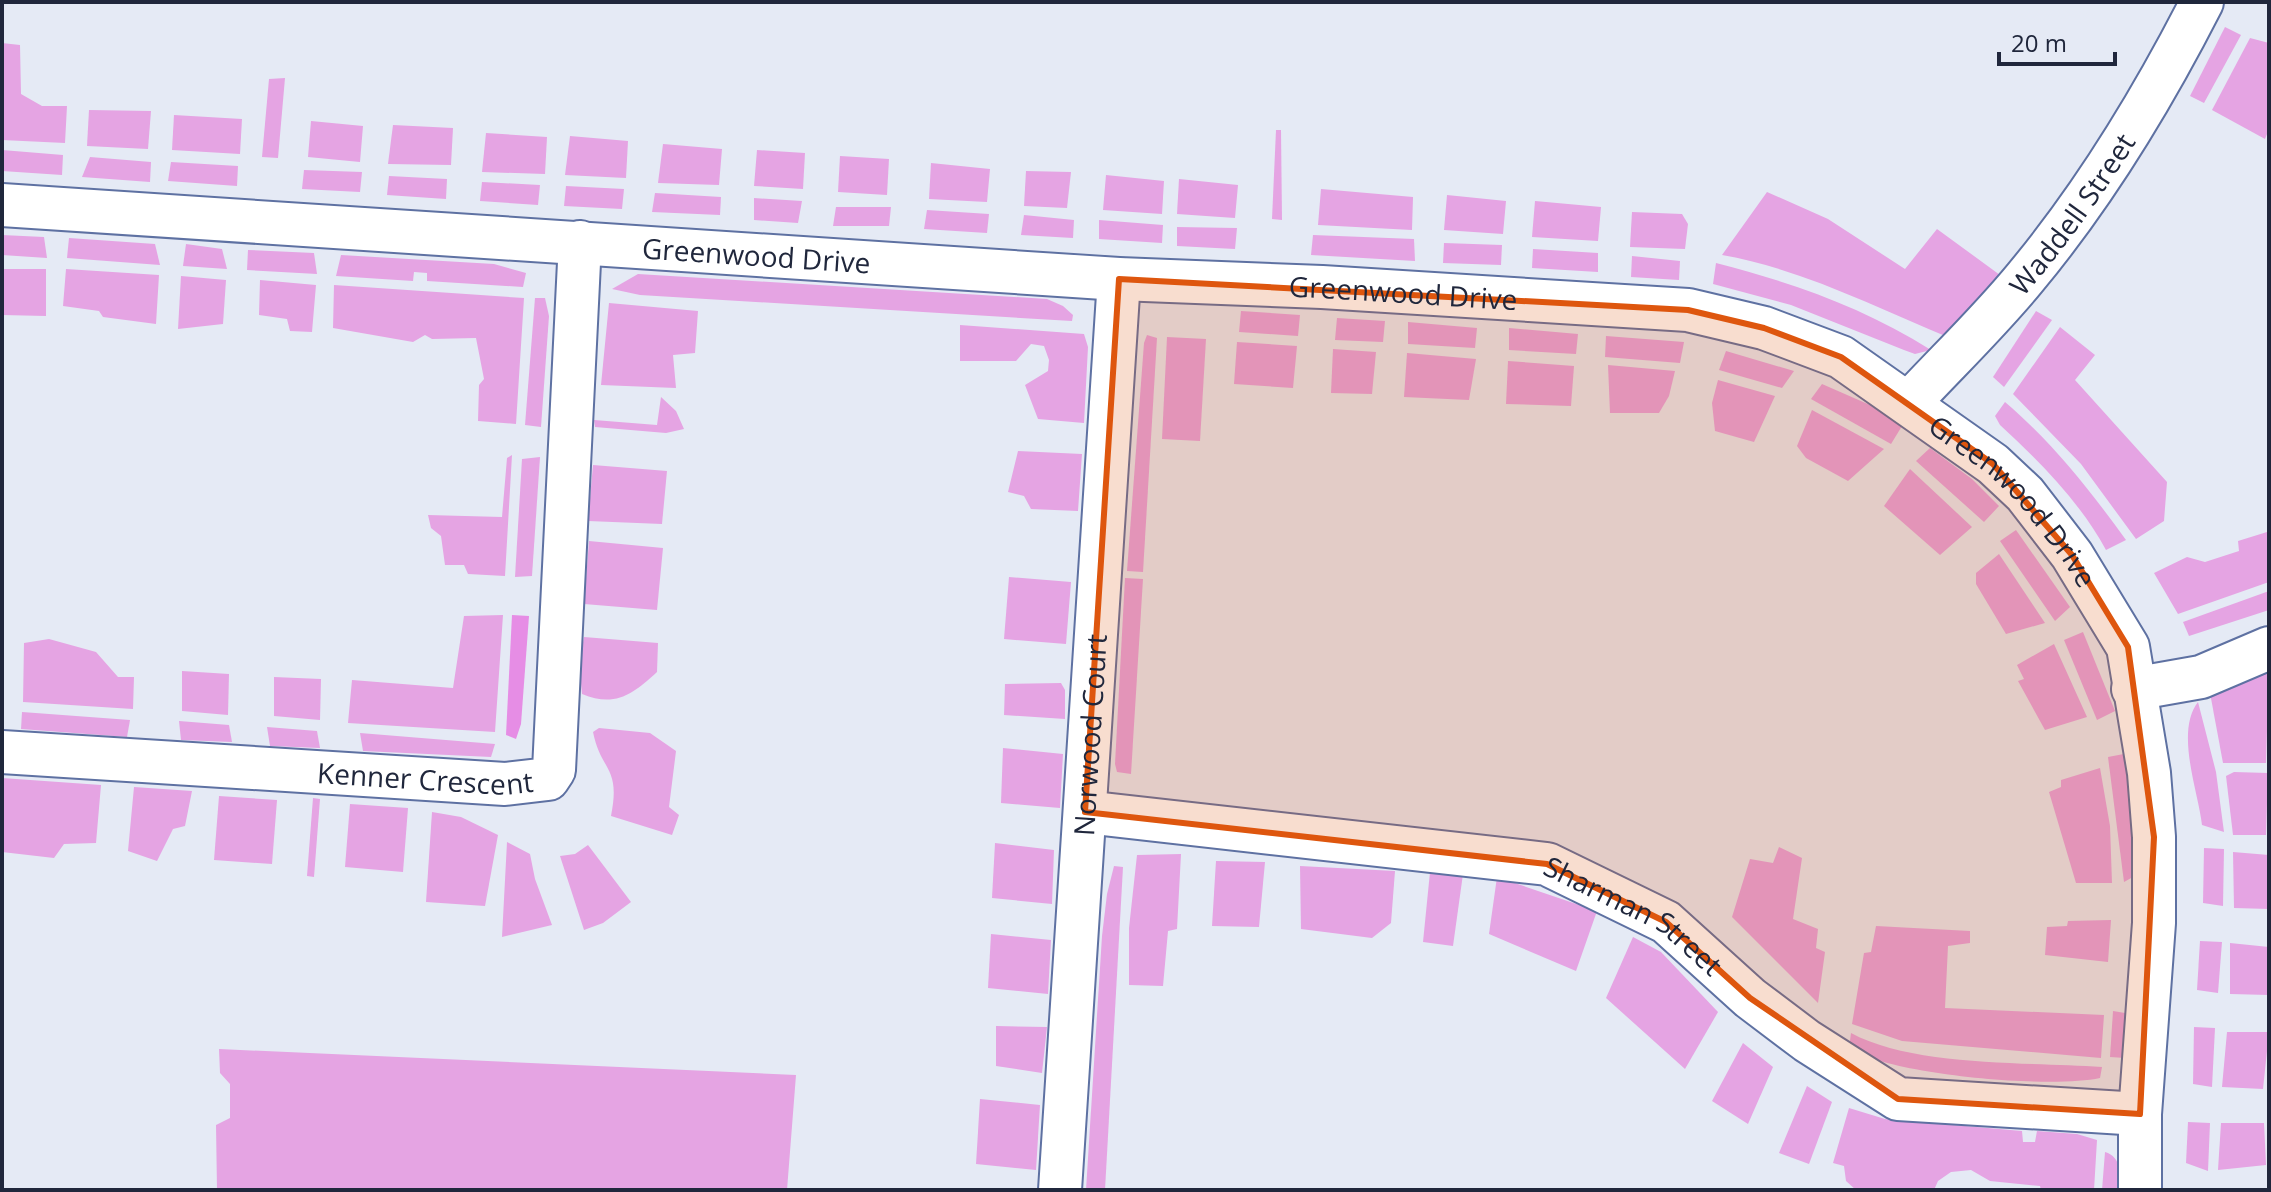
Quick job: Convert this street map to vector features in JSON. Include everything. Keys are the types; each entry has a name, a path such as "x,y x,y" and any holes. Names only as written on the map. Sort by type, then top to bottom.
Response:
{"street":[{"name":"Waddell Street","path":"1909,403 2024,279 2091,192 2164,76 2202,2"},
{"name":"Greenwood Drive","path":"2,205 1119,279 1322,287 1688,310 1764,328 1841,357 1993,464 2025,494 2072,555 2128,647 2149,773 2154,837 2154,923 2140,1114 2140,1190"},
{"name":"Kenner Crescent","path":"2,752 505,784 548,779 554,770 580,242"},
{"name":"Norwood Court","path":"1060,1190 1119,279"},
{"path":"2133,689 2201,677 2269,648"},
{"name":"Sharman Street","path":"1085,812 1547,864 1666,922 1750,998 1807,1041 1898,1099 2140,1114"}],"highlighted area":[{"path":"1119,279 1688,310 1764,328 1841,357 1993,464 2072,555 2128,647 2154,837 2140,1114 1898,1099 1750,998 1666,922 1547,864 1085,812"}],"shaded area":[{"path":"2225,27 2241,35 2204,103 2190,96"},
{"path":"2250,38 2269,43 2269,129 2265,139 2212,110"},
{"path":"2,43 20,45 21,94 42,106 67,106 65,143 2,140"},
{"path":"285,78 278,158 262,157 269,79"},
{"path":"89,110 151,111 148,149 87,146"},
{"path":"174,115 242,119 240,154 172,150"},
{"path":"311,121 363,126 360,162 308,157"},
{"path":"393,125 453,128 451,165 388,164"},
{"path":"1276,130 1281,130 1282,220 1272,219"},
{"path":"486,133 547,137 545,174 482,172"},
{"path":"570,136 628,141 626,178 565,175"},
{"path":"663,144 722,149 719,185 658,183"},
{"path":"2,150 63,155 62,175 2,171"},
{"path":"757,150 805,153 803,189 754,186"},
{"path":"840,156 889,159 887,195 838,192"},
{"path":"90,157 151,162 150,182 82,177"},
{"path":"171,162 238,166 237,186 168,181"},
{"path":"931,163 990,169 987,202 929,199"},
{"path":"304,170 362,172 360,192 302,189"},
{"path":"1026,171 1071,172 1067,208 1024,206"},
{"path":"1106,175 1164,181 1162,214 1103,210"},
{"path":"389,176 447,179 446,199 387,195"},
{"path":"1179,179 1238,185 1235,218 1177,214"},
{"path":"482,182 540,185 538,205 480,201"},
{"path":"566,186 624,189 622,209 564,206"},
{"path":"1321,189 1413,197 1412,230 1318,225"},
{"path":"1767,192 1828,219 1905,269 1937,229 2000,275 1950,338 1810,279 1722,255"},
{"path":"655,193 721,197 720,215 652,212"},
{"path":"1447,195 1506,201 1503,234 1444,230"},
{"path":"754,198 802,201 798,223 754,220"},
{"path":"1535,201 1601,207 1598,241 1532,237"},
{"path":"836,207 891,207 889,226 833,226"},
{"path":"927,210 989,214 987,233 924,229"},
{"path":"1632,212 1682,214 1688,224 1685,249 1630,247"},
{"path":"1024,215 1074,220 1073,238 1021,235"},
{"path":"1099,220 1163,225 1162,243 1099,239"},
{"path":"1177,227 1237,228 1235,249 1177,246"},
{"path":"2,235 44,237 47,258 2,255"},
{"path":"1313,235 1414,239 1415,261 1311,255"},
{"path":"69,238 155,244 160,265 67,258"},
{"path":"1444,243 1502,245 1501,265 1443,263"},
{"path":"186,244 222,249 227,269 183,266"},
{"path":"1533,249 1598,253 1598,272 1532,268"},
{"path":"248,250 314,253 317,274 247,270"},
{"path":"341,255 494,264 526,273 523,287 427,281 427,273 414,272 413,281 336,276"},
{"path":"1632,256 1680,261 1679,280 1631,277"},
{"path":"1716,263 1827,298 1880,321 1931,350 1915,354 1791,305 1713,284"},
{"path":"2,269 46,269 46,316 2,315"},
{"path":"66,269 159,275 156,324 103,317 99,311 63,306"},
{"path":"638,274 1047,299 1063,306 1073,315 1072,321 640,295 612,289"},
{"path":"181,276 226,280 223,324 178,329"},
{"path":"260,280 316,285 312,332 290,331 287,319 259,315"},
{"path":"334,285 524,298 516,424 478,421 479,385 484,379 476,338 432,339 425,335 413,342 333,328"},
{"path":"535,298 545,298 549,316 541,427 525,425"},
{"path":"609,303 698,311 695,353 673,355 676,388 601,385"},
{"path":"1241,311 1300,315 1298,336 1239,332"},
{"path":"2036,311 2052,320 2004,387 1993,377"},
{"path":"1337,318 1385,321 1383,342 1335,340"},
{"path":"1408,322 1477,328 1475,348 1408,344"},
{"path":"960,325 1084,334 1088,347 1084,423 1038,419 1025,385 1048,371 1049,360 1044,346 1031,344 1016,361 960,361"},
{"path":"2060,327 2095,355 2075,380 2167,482 2164,521 2136,539 2081,464 2013,394"},
{"path":"1509,328 1578,334 1576,354 1509,350"},
{"path":"1147,335 1157,338 1143,572 1127,571"},
{"path":"1606,336 1684,342 1680,363 1605,357"},
{"path":"1167,337 1206,339 1200,441 1162,439"},
{"path":"1237,342 1297,346 1293,388 1234,384"},
{"path":"1333,349 1376,352 1372,394 1331,393"},
{"path":"1726,351 1794,371 1782,388 1719,370"},
{"path":"1407,353 1476,359 1469,400 1404,397"},
{"path":"1508,361 1574,366 1571,406 1506,404"},
{"path":"1608,365 1675,371 1669,396 1659,413 1610,413"},
{"path":"1718,380 1775,396 1754,442 1715,431 1712,403"},
{"path":"1822,384 1870,405 1902,426 1891,444 1811,399"},
{"path":"661,397 676,411 684,429 666,433 595,427 594,420 657,425"},
{"path":"2005,402 2070,467 2126,540 2106,550 2084,515 2058,483 2000,425 1995,416"},
{"path":"1812,410 1884,449 1848,481 1806,458 1797,446"},
{"path":"1930,448 1972,479 1999,506 1984,522 1916,461"},
{"path":"1018,451 1082,454 1078,511 1031,509 1024,496 1008,492"},
{"path":"512,455 505,576 468,574 464,565 445,565 441,536 431,528 428,515 502,517 507,458"},
{"path":"540,457 532,576 515,577 522,459"},
{"path":"593,465 667,471 662,524 588,521"},
{"path":"1910,469 1972,527 1940,555 1884,506"},
{"path":"2016,530 2070,607 2055,621 2000,541"},
{"path":"2267,532 2269,582 2178,614 2154,573 2187,557 2205,562 2239,551 2238,541"},
{"path":"589,541 663,548 657,610 584,604"},
{"path":"1999,554 2045,623 2006,634 1976,584 1976,573"},
{"path":"1009,577 1071,582 1066,644 1004,639"},
{"path":"1125,578 1143,579 1131,774 1117,772 1115,764"},
{"path":"2269,591 2269,610 2189,636 2183,622"},
{"path":"503,615 495,732 348,723 352,680 453,688 464,616"},
{"path":"512,615 529,616 521,724 516,739 506,735"},
{"path":"2083,632 2115,711 2097,720 2064,640"},
{"path":"584,637 658,643 657,672 640,687 614,699 604,700 582,694 579,663"},
{"path":"49,639 96,652 118,677 134,677 133,709 23,702 24,643"},
{"path":"2054,644 2087,717 2045,730 2018,681 2024,679 2017,665"},
{"path":"2269,665 2266,763 2223,763 2210,693"},
{"path":"182,671 229,674 228,715 182,711"},
{"path":"274,677 321,679 320,720 274,716"},
{"path":"1061,683 1065,690 1065,719 1004,715 1005,684"},
{"path":"2198,702 2216,772 2224,832 2202,825 2188,745 2191,714"},
{"path":"22,712 130,720 127,737 21,729"},
{"path":"179,721 229,725 232,742 181,740"},
{"path":"267,727 317,731 320,748 270,746"},
{"path":"599,728 650,733 676,751 669,807 679,815 672,835 611,816 614,787 596,745 593,732"},
{"path":"360,733 495,744 491,757 363,751"},
{"path":"1003,748 1063,754 1060,808 1001,803"},
{"path":"2129,753 2142,872 2124,882 2108,757"},
{"path":"2100,768 2110,826 2112,883 2076,883 2049,792 2061,787 2061,780"},
{"path":"2234,772 2268,773 2266,835 2233,835 2226,776"},
{"path":"2,778 101,785 96,843 64,844 54,858 2,852"},
{"path":"134,787 192,791 185,826 173,829 157,861 128,851"},
{"path":"219,796 277,800 272,864 214,860"},
{"path":"313,798 320,799 314,877 307,876"},
{"path":"350,804 408,808 403,872 345,867"},
{"path":"432,812 461,817 498,835 485,906 426,902"},
{"path":"507,842 530,854 535,879 552,925 502,937"},
{"path":"995,843 1054,850 1052,904 992,898"},
{"path":"588,845 631,902 603,923 584,930 560,856 575,854"},
{"path":"1779,847 1802,858 1793,919 1818,929 1816,948 1825,952 1818,1003 1732,917 1750,859 1773,863"},
{"path":"2204,848 2224,849 2223,906 2203,903"},
{"path":"2233,852 2269,855 2269,909 2234,908"},
{"path":"1181,854 1177,929 1168,931 1163,986 1129,985 1129,928 1137,855"},
{"path":"1216,861 1265,862 1259,927 1212,926"},
{"path":"1114,866 1123,867 1105,1190 1086,1190 1102,936"},
{"path":"1300,866 1395,871 1391,923 1372,938 1301,929"},
{"path":"1430,872 1463,874 1453,946 1423,942"},
{"path":"1497,877 1597,911 1576,971 1489,934"},
{"path":"2111,920 2108,962 2045,955 2047,927 2067,926 2068,921"},
{"path":"1876,926 1970,931 1970,943 1948,946 1945,1008 2104,1015 2101,1058 1902,1041 1852,1024 1864,953 1871,952"},
{"path":"991,934 1051,940 1048,994 988,988"},
{"path":"1633,937 1661,952 1718,1012 1685,1069 1606,998"},
{"path":"2200,941 2222,942 2218,993 2197,990"},
{"path":"2230,943 2269,947 2269,995 2230,994"},
{"path":"2113,1011 2137,1015 2125,1058 2110,1057"},
{"path":"996,1026 1047,1027 1042,1073 996,1066"},
{"path":"2194,1027 2215,1028 2212,1087 2193,1084"},
{"path":"2227,1032 2269,1032 2263,1089 2222,1087"},
{"path":"1851,1033 1877,1044 1939,1057 2102,1067 2100,1078 2076,1081 2010,1081 1935,1073 1871,1058 1849,1049"},
{"path":"1743,1043 1773,1067 1748,1124 1712,1101"},
{"path":"219,1049 796,1075 787,1190 217,1190 216,1125 230,1118 230,1084 220,1073"},
{"path":"1807,1086 1832,1102 1809,1164 1779,1153"},
{"path":"980,1099 1040,1105 1036,1170 976,1164"},
{"path":"1849,1108 1885,1119 2022,1131 2023,1142 2035,1142 2037,1131 2077,1134 2097,1140 2094,1190 2041,1190 2040,1186 1990,1181 1971,1170 1951,1172 1938,1181 1934,1190 1856,1190 1846,1181 1844,1166 1833,1163"},
{"path":"2188,1122 2210,1123 2208,1171 2186,1163"},
{"path":"2221,1123 2264,1123 2266,1165 2218,1170"},
{"path":"2105,1152 2117,1162 2122,1190 2102,1190"}]}
